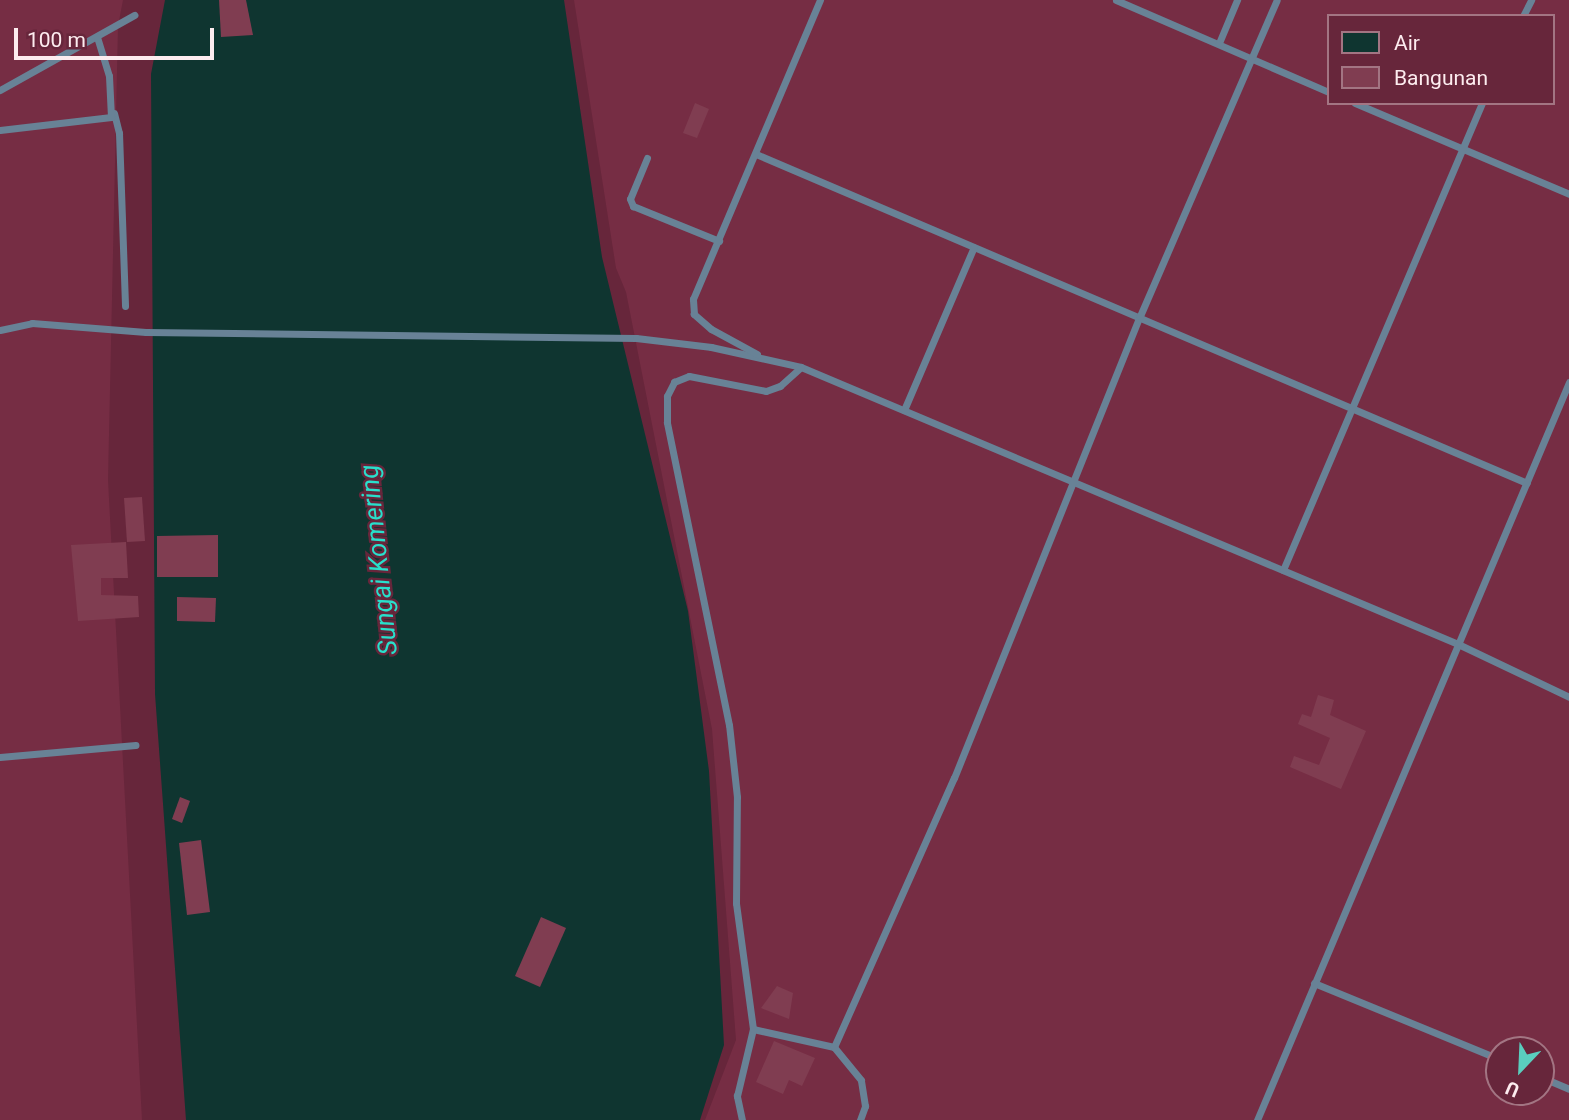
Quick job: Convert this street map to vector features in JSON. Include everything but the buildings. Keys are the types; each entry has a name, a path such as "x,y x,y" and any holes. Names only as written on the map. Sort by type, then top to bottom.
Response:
{"lane":[{"path":"766,359 711,329 694,314 693,299 820,0"},
{"path":"1116,0 1328,92"},
{"path":"1219,43 1237,0"},
{"path":"834,1047 954,778 1076,481 1140,316 1237,83 1253,58 1277,0"},
{"path":"0,90 134,15"},
{"path":"97,37 109,76 113,112 119,133 125,306"},
{"path":"1360,105 1569,194"},
{"path":"1283,570 1460,149 1481,105"},
{"path":"0,130 102,121 113,112"},
{"path":"756,154 1352,406 1527,483"},
{"path":"647,158 630,199 633,206 719,241"},
{"path":"904,410 974,247"},
{"path":"0,330 32,323 146,332 636,338 801,367 1458,644 1569,697"},
{"path":"742,1120 737,1096 752,1029 736,903 737,797 729,725 667,422 667,396 674,382 690,376 766,391 780,386 801,367"},
{"path":"1256,1120 1569,383"},
{"path":"0,757 135,745"},
{"path":"1314,983 1485,1053"},
{"path":"752,1029 834,1047 861,1080 864,1106 860,1120"}],"shaded area":[{"path":"0,0 123,0 118,26 108,480 142,1120 0,1120"},
{"path":"574,0 1569,0 1569,1120 705,1120 736,1040 712,729 626,292 616,268"}],"water":[{"name":"Sungai Komering","path":"165,0 564,0 602,257 688,611 709,771 724,1045 700,1120 186,1120 155,694 151,74"}]}
